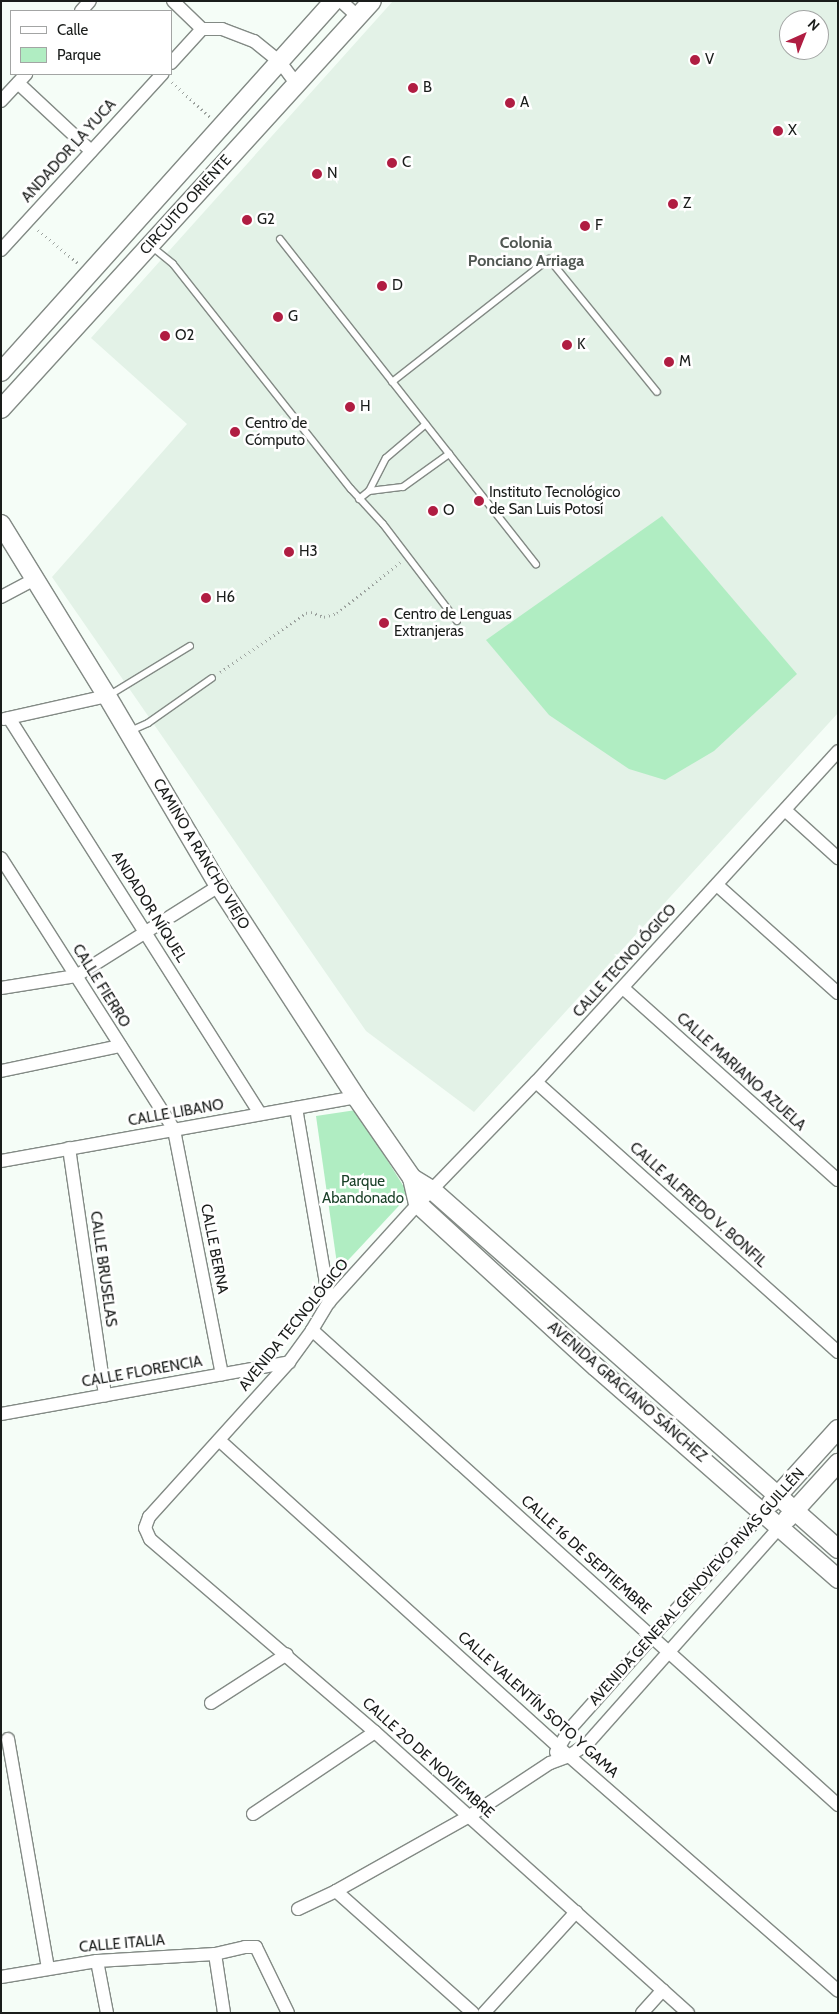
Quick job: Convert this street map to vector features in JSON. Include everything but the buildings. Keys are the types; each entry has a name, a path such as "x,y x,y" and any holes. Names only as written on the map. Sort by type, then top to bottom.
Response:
{"street":[{"path":"173,1 202,29 222,29 254,41 280,62 296,83"},
{"name":"CIRCUITO ORIENTE","path":"1,372 91,274 334,1"},
{"path":"340,1 358,17"},
{"name":"CIRCUITO ORIENTE","path":"1,409 372,1"},
{"path":"172,62 202,29"},
{"name":"ANDADOR LA YUCA","path":"2,247 91,151 166,77"},
{"path":"1,101 22,78 91,151"},
{"name":"CAMINO A RANCHO VIEJO","path":"1,524 108,696 127,732 219,886 356,1097 412,1178 418,1204"},
{"path":"1,597 36,578"},
{"path":"5,718 108,696"},
{"name":"ANDADOR NÍQUEL","path":"5,718 146,932 260,1114"},
{"name":"CALLE TECNOLÓGICO","path":"432,1190 623,988 838,751"},
{"path":"785,810 838,858"},
{"name":"CALLE FIERRO","path":"1,858 174,1130"},
{"path":"717,884 838,992"},
{"path":"1,988 76,976 219,886"},
{"name":"CALLE MARIANO AZUELA","path":"623,988 838,1180"},
{"path":"1,1071 120,1046"},
{"name":"CALLE ALFREDO V. BONFIL","path":"536,1082 838,1352"},
{"name":"CALLE LIBANO","path":"1,1161 356,1097"},
{"path":"296,1108 329,1302"},
{"name":"CALLE BERNA","path":"174,1130 222,1374"},
{"name":"CALLE BRUSELAS","path":"69,1148 105,1395"},
{"name":"CAMINO A RANCHO VIEJO","path":"412,1178 432,1190"},
{"name":"AVENIDA TECNOLÓGICO","path":"145,1528 149,1518 289,1362 329,1302 432,1190"},
{"name":"AVENIDA GRACIANO SÁNCHEZ","path":"432,1190 838,1549"},
{"name":"AVENIDA GRACIANO SÁNCHEZ","path":"418,1204 596,1367 838,1579"},
{"name":"CALLE 16 DE SEPTIEMBRE","path":"312,1330 838,1805"},
{"path":"596,1367 612,1348"},
{"name":"CALLE FLORENCIA","path":"1,1414 289,1362"},
{"name":"AVENIDA GENERAL GENOVEVO RIVAS GUILLÉN","path":"550,1763 558,1746 569,1730 838,1429"},
{"name":"CALLE VALENTÍN SOTO Y GAMA","path":"220,1440 569,1756 838,1991"},
{"name":"AVENIDA GENERAL GENOVEVO RIVAS GUILLÉN","path":"298,1909 336,1891 468,1817 550,1763 569,1756 587,1744 838,1463"},
{"name":"CALLE 20 DE NOVIEMBRE","path":"145,1528 150,1539 287,1654 688,2013"},
{"path":"210,1703 287,1654"},
{"path":"253,1814 375,1732"},
{"path":"8,1740 48,1969"},
{"path":"336,1891 473,2013"},
{"path":"484,2013 576,1912"},
{"name":"CALLE ITALIA","path":"1,1976 97,1961 216,1954 245,1947 256,1948 288,2013"},
{"path":"216,1954 224,2013"},
{"path":"97,1961 106,2013"},
{"path":"642,2013 663,1990"}],"lane":[{"path":"280,239 536,564"},
{"path":"150,246 173,264 359,499 384,524 457,620"},
{"path":"392,382 549,259 657,392"},
{"path":"359,499 369,491 386,458 426,424"},
{"path":"369,491 403,486 449,454"},
{"path":"108,696 190,646"},
{"path":"127,732 148,723 212,678"}],"path":[{"path":"166,77 222,128"},
{"path":"27,221 91,274"},
{"path":"212,678 306,613 311,612 324,617 337,613 408,556"}],"shaded area":[{"name":"Instituto Tecnológico de San Luis Potosí","path":"393,1 838,1 838,713 474,1112 366,1031 52,577 187,424 91,338"}],"green space":[{"path":"662,516 797,674 714,751 665,780 629,769 549,715 486,640"},
{"name":"Parque Abandonado","path":"356,1110 409,1195 338,1271 316,1116"}],"place":[{"name":"V","path":"695,60"},
{"name":"B","path":"413,88"},
{"name":"A","path":"510,103"},
{"name":"X","path":"778,131"},
{"name":"C","path":"392,163"},
{"name":"N","path":"317,174"},
{"name":"Z","path":"673,204"},
{"name":"G2","path":"247,220"},
{"name":"F","path":"585,226"},
{"name":"D","path":"382,286"},
{"name":"G","path":"278,317"},
{"name":"O2","path":"165,336"},
{"name":"K","path":"567,345"},
{"name":"M","path":"669,362"},
{"name":"H","path":"350,407"},
{"name":"Centro de Cómputo","path":"235,432"},
{"name":"Instituto Tecnológico de San Luis Potosí","path":"479,501"},
{"name":"O","path":"433,511"},
{"name":"H3","path":"289,552"},
{"name":"H6","path":"206,598"},
{"name":"Centro de Lenguas Extranjeras","path":"384,623"}],"district":[{"name":"Colonia Ponciano Arriaga","path":"526,252"}]}
